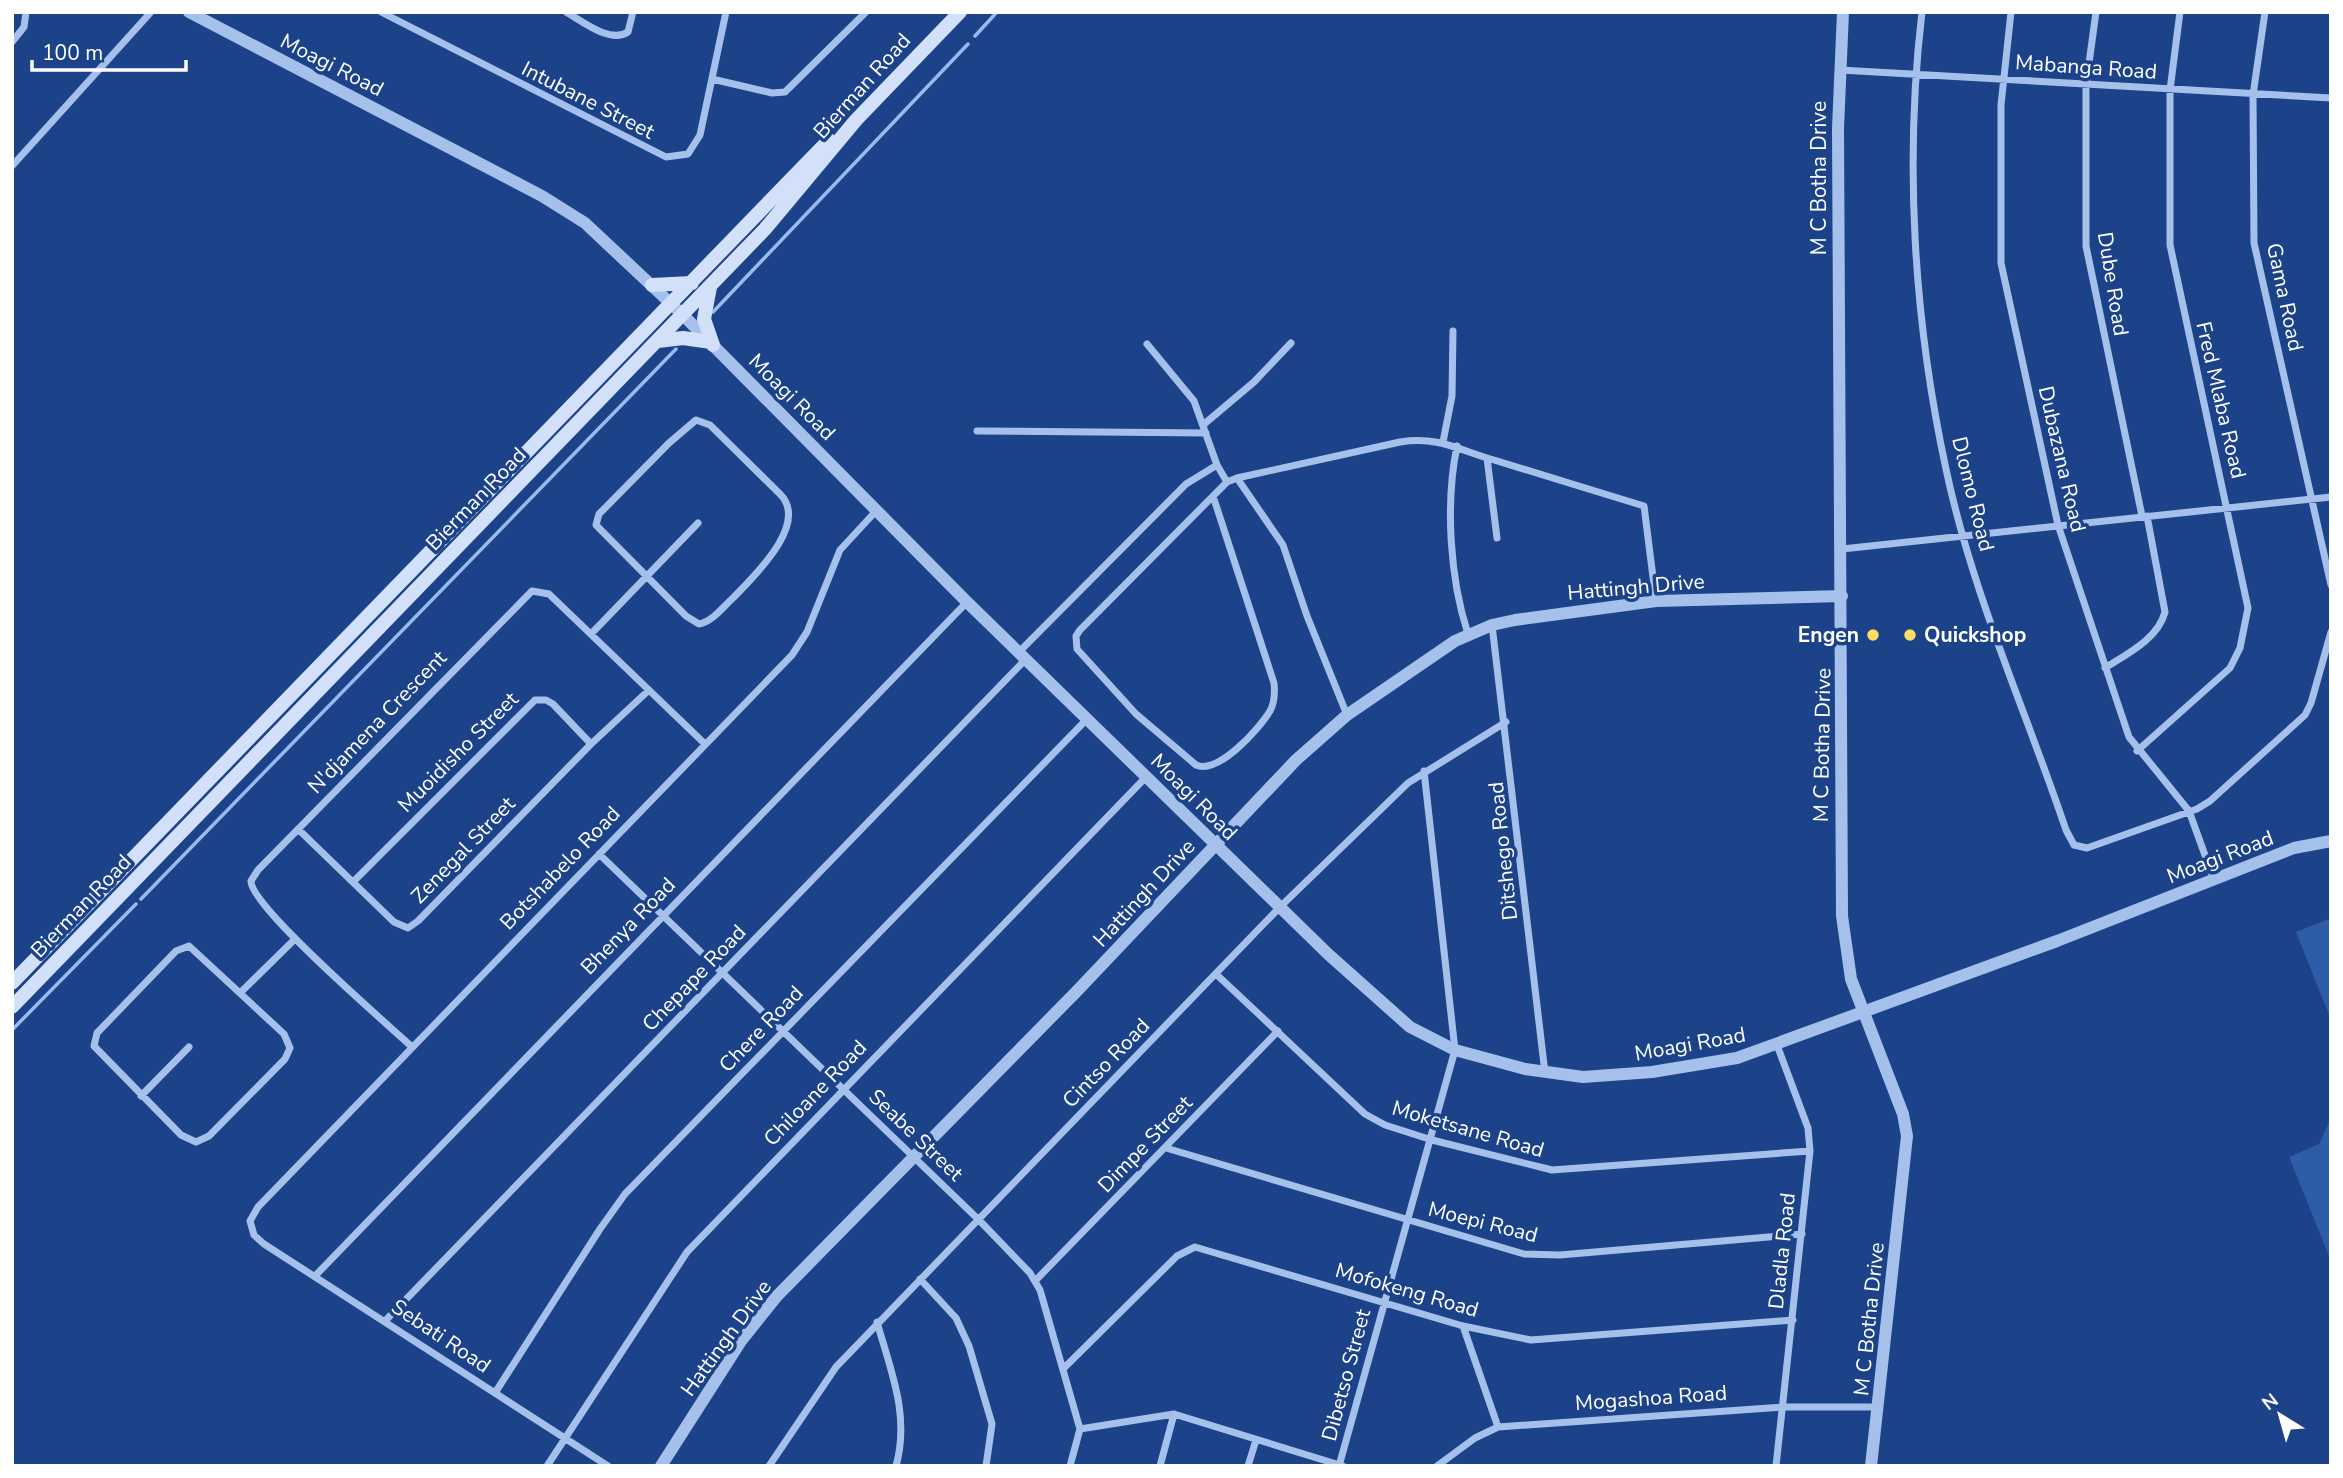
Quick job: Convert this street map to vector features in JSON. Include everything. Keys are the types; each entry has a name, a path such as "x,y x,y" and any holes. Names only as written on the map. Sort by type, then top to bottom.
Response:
{"main road":[{"name":"Bierman Road","path":"12,983 693,283 950,12"},
{"name":"Bierman Road","path":"12,1007 659,341 785,208 863,112 960,12"},
{"path":"652,285 693,283"},
{"path":"659,341 683,338 712,343 704,319 711,286"}],"street":[{"path":"12,42 24,27 26,12"},
{"path":"12,166 151,12"},
{"name":"Moagi Road","path":"189,12 563,208 585,223 712,343 967,602 1280,907 1391,1012 1420,1033 1455,1050 1546,1073 1583,1077 1671,1070 1725,1061 1777,1045 1862,1010 2214,881 2305,844 2331,841"},
{"name":"Intubane Street","path":"381,12 666,157 688,154 695,146 726,12"},
{"path":"566,12 606,33 619,35 628,32 633,12"},
{"path":"712,79 772,93 785,92 866,12"},
{"name":"M C Botha Drive","path":"1843,12 1838,300 1842,549 1841,898 1847,959 1862,1010 1903,1114 1907,1136 1880,1407 1871,1466"},
{"name":"Dlomo Road","path":"1922,12 1914,73 1919,291 1942,450 1963,534 2018,698 2066,831 2074,845 2087,848 2189,811"},
{"name":"Dubazana Road","path":"2011,12 2002,80 2001,263 2058,525 2129,737 2137,751 2189,811 2214,881"},
{"name":"Dube Road","path":"2096,12 2085,85 2088,258 2165,612 2161,624 2150,637 2105,668"},
{"name":"Fred Mlaba Road","path":"2137,751 2227,672 2237,655 2248,601 2171,254 2170,90 2180,12"},
{"name":"Gama Road","path":"2265,12 2253,95 2255,243 2331,585"},
{"name":"Mabanga Road","path":"1840,70 2331,98"},
{"path":"1443,442 1452,396 1453,331"},
{"path":"977,431 1205,429 1291,343"},
{"path":"1147,344 1194,401 1217,465 1227,482"},
{"path":"702,420 785,499 789,508 787,520 770,561 704,624 693,622 685,616 646,577 598,529 596,520 691,422 702,420"},
{"path":"1213,496 1275,693 1270,711 1248,738 1217,764 1203,768 1136,714 1082,655 1076,642 1080,630 1213,496 1227,482 1237,478 1400,442 1425,439 1457,446 1487,458 1644,506 1656,601"},
{"path":"1457,446 1452,470 1454,575 1456,597 1468,634"},
{"path":"1487,458 1497,538"},
{"name":"Chepape Road","path":"386,1320 723,973 1186,484 1217,465"},
{"path":"1237,478 1283,545 1307,617 1347,715"},
{"path":"1842,549 1963,534 2331,497"},
{"name":"Botshabelo Road","path":"254,1235 250,1221 258,1207 792,654 807,632 840,550 876,511"},
{"path":"591,634 698,523"},
{"name":"N'djamena Crescent","path":"411,1046 295,939 255,896 251,887 254,875 526,594 538,590 549,594 704,743"},
{"name":"Hattingh Drive","path":"662,1466 760,1316 1296,760 1347,715 1468,634 1492,625 1656,601 1842,596"},
{"name":"Bhenya Road","path":"315,1276 967,602"},
{"name":"Ditshego Road","path":"1492,625 1506,722 1546,1073"},
{"path":"2189,811 2210,801 2305,715 2311,703 2331,632"},
{"name":"Zenegal Street","path":"298,830 398,925 413,925 591,744 649,690"},
{"name":"Muoidisho Street","path":"353,882 535,700 546,700 553,704 591,744"},
{"name":"Chere Road","path":"495,1393 625,1194 1088,718"},
{"name":"Cintso Road","path":"769,1466 818,1390 877,1322 979,1220 1280,907 1395,793 1424,771 1506,722"},
{"path":"1424,771 1455,1050"},
{"name":"Chiloane Road","path":"547,1466 687,1252 1147,776"},
{"name":"Seabe Street","path":"599,854 979,1220 1036,1280 1080,1429 1070,1466"},
{"path":"241,992 295,939"},
{"path":"185,947 198,952 287,1038 290,1048 285,1059 209,1136 197,1142 186,1139 142,1096 96,1051 94,1041 97,1033 176,951 185,947"},
{"name":"Moketsane Road","path":"1216,974 1365,1114 1385,1125 1432,1140 1552,1170 1811,1152"},
{"name":"Dimpe Street","path":"1036,1280 1278,1031"},
{"name":"Dladla Road","path":"1776,1466 1811,1152 1805,1120 1777,1045"},
{"path":"142,1096 189,1047"},
{"name":"Dibetso Street","path":"1341,1465 1455,1050"},
{"name":"Moepi Road","path":"1166,1148 1409,1222 1536,1255 1802,1234"},
{"name":"Sebati Road","path":"254,1235 608,1466"},
{"name":"Mofokeng Road","path":"1064,1368 1177,1256 1190,1248 1212,1251 1463,1326 1536,1341 1793,1320"},
{"path":"920,1279 956,1318 969,1346 992,1424 986,1466"},
{"path":"877,1322 903,1420 902,1445 897,1466"},
{"path":"1463,1326 1498,1427"},
{"name":"Mogashoa Road","path":"1437,1466 1475,1438 1498,1427 1784,1407 1880,1407"},
{"path":"1080,1429 1174,1414 1341,1465"},
{"path":"1160,1466 1174,1414"},
{"path":"1248,1466 1256,1440"}],"shaded area":[{"path":"2331,918 2331,1020 2296,932"},
{"path":"2331,1118 2331,1261 2289,1157 2319,1144"}],"waterway":[{"path":"975,36 997,12"},
{"path":"713,312 968,44"},
{"path":"141,899 676,349"},
{"path":"12,1030 136,904"}],"place":[{"name":"Engen","path":"1873,635"},
{"name":"Quickshop","path":"1910,635"}]}
